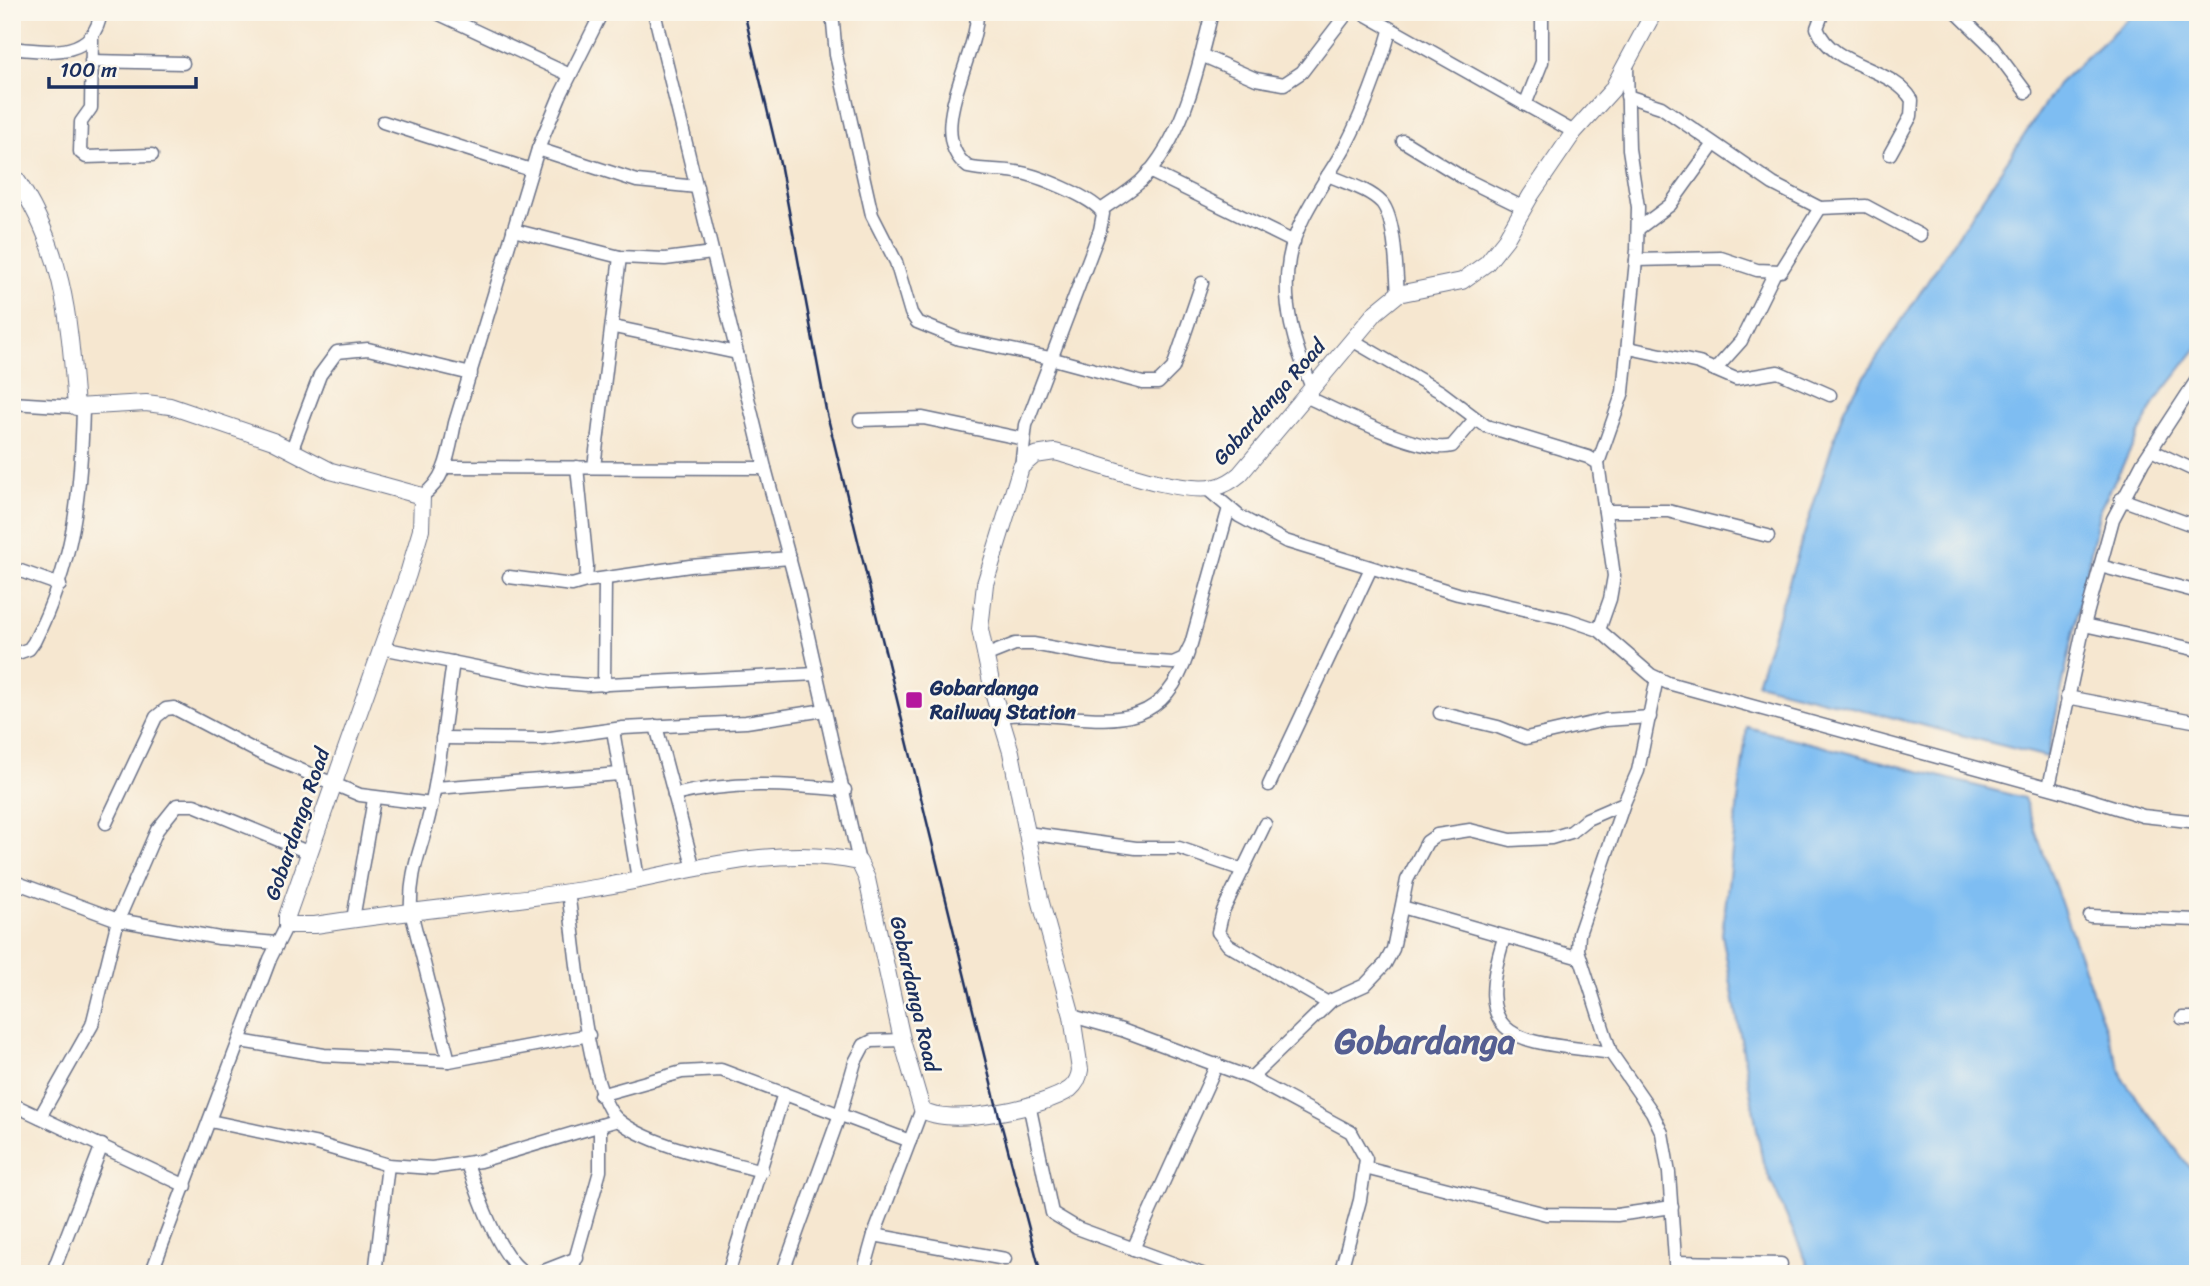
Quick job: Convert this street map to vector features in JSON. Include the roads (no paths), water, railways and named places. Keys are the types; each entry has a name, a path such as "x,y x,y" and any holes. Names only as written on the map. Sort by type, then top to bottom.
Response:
{"main road":[{"name":"Gobardanga Road","path":"1021,467 1035,455 1055,452 1140,477 1206,488 1222,485 1240,474 1376,312 1398,294 1462,281 1472,275 1506,239 1574,132 1612,90 1627,67 1654,12"},
{"path":"12,173 38,214 66,296 79,408 161,404 292,449 331,471 422,496"},
{"path":"922,1109 930,1115 960,1118 1029,1104 1062,1094 1078,1079 1080,1060 1072,1016 1040,899 980,629 981,603 1021,467"},
{"name":"Gobardanga Road","path":"422,496 421,530 383,648 287,916 288,925 568,892 694,869 786,856 859,862 867,879 902,1040 922,1109"}],"street":[{"path":"101,12 92,39 91,108 80,126 82,156 152,155"},
{"path":"435,12 462,22 570,75"},
{"path":"422,496 435,485 445,467 538,149 570,75 602,12"},
{"path":"654,12 765,468 790,558 845,790 859,862"},
{"path":"832,12 836,55 872,215 896,262 911,313 917,322 959,339 1050,359 1135,382 1158,383 1173,368 1202,283"},
{"path":"976,12 975,33 949,120 950,139 955,154 968,167 1031,175 1101,209"},
{"path":"1101,209 1128,191 1159,160 1186,105 1212,12"},
{"path":"1201,55 1256,79 1284,84 1302,72 1348,12"},
{"path":"1361,12 1390,31 1574,132"},
{"path":"1525,105 1542,62 1542,12"},
{"path":"1822,12 1817,28 1828,45 1900,86 1912,100 1911,116 1890,154"},
{"path":"1956,12 1993,48 2026,92"},
{"path":"1390,31 1365,104 1294,242 1287,275 1289,320 1308,392 1390,433 1434,448 1452,446 1475,419"},
{"path":"12,48 55,50 83,45 92,39"},
{"path":"91,61 183,63"},
{"path":"1599,630 1610,599 1614,576 1598,463 1623,392 1638,229 1629,149 1627,67"},
{"path":"1627,96 1661,107 1773,184 1820,208 1866,206 1920,235"},
{"path":"383,122 531,170"},
{"path":"1403,141 1465,179 1524,208"},
{"path":"1638,229 1670,205 1714,144"},
{"path":"538,149 636,181 697,187"},
{"path":"1149,171 1294,242"},
{"path":"1328,176 1367,192 1383,204 1392,241 1398,294"},
{"path":"1636,260 1721,258 1775,272 1786,267 1820,208"},
{"path":"1021,467 1024,439 1050,359 1100,230 1101,209"},
{"path":"513,230 620,257 665,259 712,253"},
{"path":"594,467 601,403 614,327 620,257"},
{"path":"1715,370 1741,341 1775,272"},
{"path":"614,327 737,353"},
{"path":"1352,340 1441,392 1475,419 1506,434 1588,457 1598,463"},
{"path":"1629,348 1682,358 1743,380 1778,372 1830,395"},
{"path":"292,449 320,374 337,352 368,349 471,374"},
{"path":"2049,787 2084,625 2121,499 2197,382"},
{"path":"12,403 79,408 75,517 60,585 34,642 29,649 12,655"},
{"path":"860,420 923,418 1024,439"},
{"path":"2151,450 2198,472"},
{"path":"445,467 765,468"},
{"path":"577,467 587,566 586,581"},
{"path":"1206,488 1261,530 1284,541 1506,607 1567,619 1599,630 1657,678 1830,730 2049,787 2143,816 2198,822"},
{"path":"2121,499 2198,527"},
{"path":"1000,716 1106,720 1139,714 1166,696 1176,685 1188,653 1229,508"},
{"path":"1605,510 1668,511 1768,536"},
{"path":"509,577 572,585 690,566 790,558"},
{"path":"2100,566 2198,592"},
{"path":"12,568 60,585"},
{"path":"1269,785 1371,568"},
{"path":"604,685 605,579"},
{"path":"2084,625 2198,650"},
{"path":"985,656 1023,643 1115,659 1161,663 1173,663 1188,653"},
{"path":"383,648 551,682 604,685 817,674"},
{"path":"449,1061 411,912 414,863 432,804 453,662"},
{"path":"1657,678 1638,771 1624,803 1579,934 1580,958 1611,1053 1652,1112 1662,1133 1672,1207 1675,1268 1781,1264"},
{"path":"2067,697 2198,722"},
{"path":"106,823 156,717 166,709 183,710 260,753 374,799 432,804"},
{"path":"442,738 544,739 656,726 746,722 825,710"},
{"path":"1440,713 1499,727 1526,738 1605,720 1650,717"},
{"path":"656,726 694,869"},
{"path":"613,730 638,880"},
{"path":"435,788 620,774"},
{"path":"674,795 709,787 765,783 845,790"},
{"path":"353,919 374,799"},
{"path":"1251,1078 1328,1003 1365,985 1385,964 1393,949 1410,870 1427,842 1437,835 1470,830 1511,840 1551,838 1571,832 1587,819 1624,803"},
{"path":"40,1117 92,1025 118,920 157,830 177,804 194,805 310,853"},
{"path":"1265,824 1220,919 1218,932 1221,939 1328,1003"},
{"path":"1027,833 1136,848 1179,848 1243,870"},
{"path":"13,885 118,920 219,938 276,943"},
{"path":"568,892 600,1095 618,1120 687,1151 762,1171"},
{"path":"1402,907 1580,958"},
{"path":"2091,916 2198,920"},
{"path":"151,1274 276,943 288,925"},
{"path":"1504,938 1493,973 1492,1006 1498,1021 1523,1038 1611,1053"},
{"path":"1072,1016 1122,1030 1251,1078 1351,1132 1366,1159 1357,1212 1340,1274"},
{"path":"2182,1018 2198,1018"},
{"path":"240,1041 324,1055 449,1061 589,1035"},
{"path":"782,1274 840,1114 855,1062 864,1045 881,1039 902,1040"},
{"path":"1133,1249 1217,1065"},
{"path":"600,1095 650,1080 700,1070 721,1070 910,1140"},
{"path":"728,1274 784,1093"},
{"path":"12,1104 186,1186"},
{"path":"1029,1104 1052,1213 1077,1228 1202,1274"},
{"path":"863,1274 874,1235 922,1109"},
{"path":"211,1121 314,1143 388,1165 432,1168 467,1164 618,1120"},
{"path":"571,1274 600,1171 600,1125"},
{"path":"52,1274 102,1145"},
{"path":"467,1164 505,1252 520,1271 528,1274"},
{"path":"375,1274 388,1165"},
{"path":"1365,1168 1546,1214 1605,1216 1672,1207"},
{"path":"874,1235 1005,1259"},
{"path":"536,1274 577,1258"}],"water":[{"path":"2135,12 2198,12 2198,347 2157,399 2100,509 2047,757 1757,683 1844,408 2058,84"},
{"path":"1747,727 2024,798 2124,1081 2198,1178 2198,1274 1812,1274 1763,1163 1722,934"}],"railway":[{"path":"744,12 781,168 826,410 998,1112 1041,1274"}],"place":[{"name":"Gobardanga Railway Station","path":"914,700"}],"district":[{"name":"Gobardanga","path":"1425,1041"}]}
